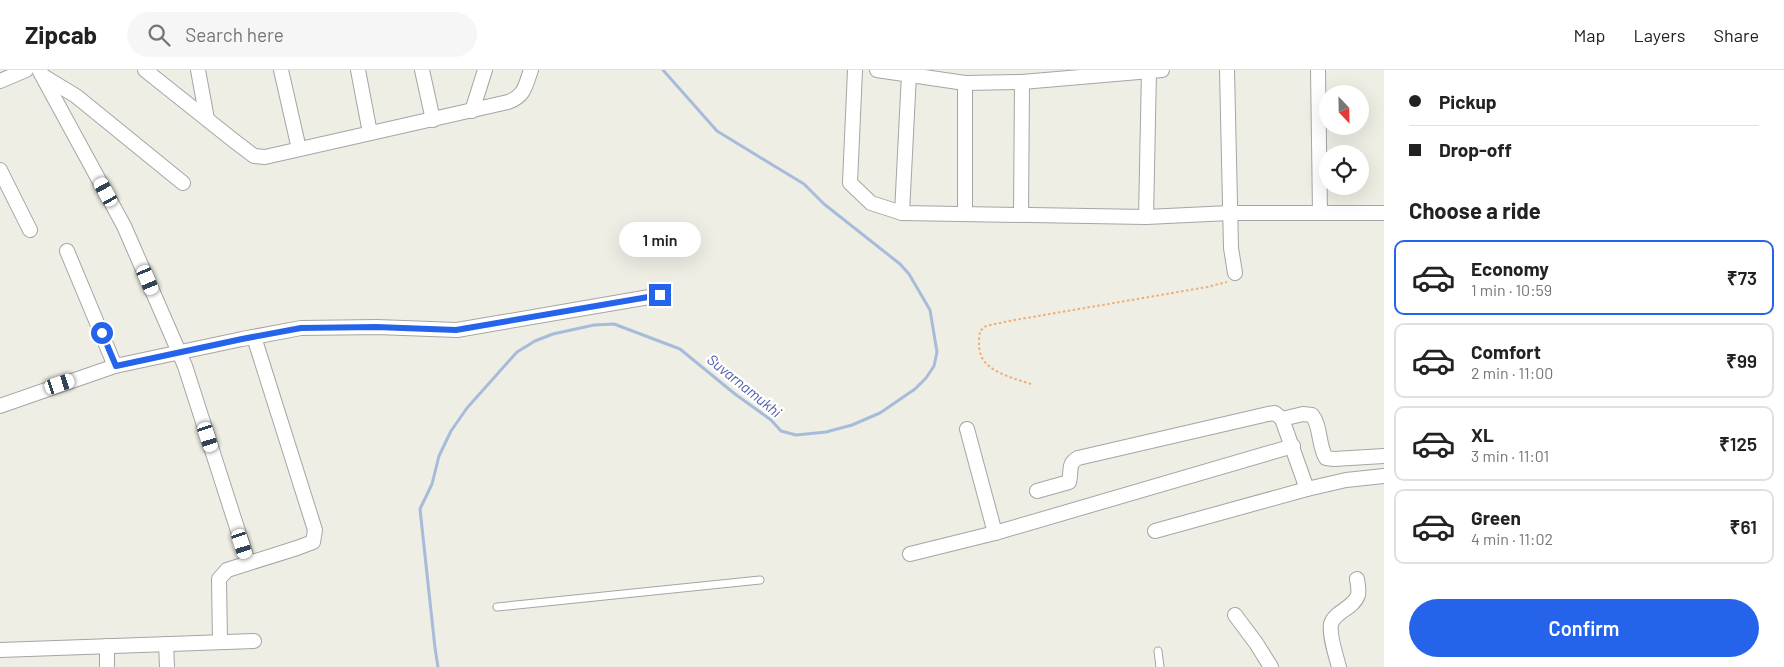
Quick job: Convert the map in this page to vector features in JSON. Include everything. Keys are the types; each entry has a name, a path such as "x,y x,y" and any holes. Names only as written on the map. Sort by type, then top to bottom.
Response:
{"street":[{"path":"0,81 26,70"},
{"path":"145,70 254,156 265,157 508,102 523,93 530,70"},
{"path":"198,70 207,119"},
{"path":"281,70 299,149"},
{"path":"358,70 370,133"},
{"path":"422,70 433,120"},
{"path":"472,111 486,70"},
{"path":"855,70 850,183 872,203 902,213 1146,217 1230,213 1384,213"},
{"path":"877,70 965,83 1022,82 1156,71 1146,217"},
{"path":"1227,70 1230,248 1235,273"},
{"path":"1318,70 1320,213"},
{"path":"40,73 76,96 183,184"},
{"path":"40,73 124,226 180,353 248,562"},
{"path":"902,213 909,74"},
{"path":"1021,215 1022,82"},
{"path":"965,83 965,214"},
{"path":"0,170 30,230"},
{"path":"67,251 116,366"},
{"path":"0,406 116,366 301,328 376,327 456,330 660,295"},
{"path":"220,642 219,579 227,570 313,542 315,530 254,337"},
{"path":"1038,491 1065,485 1069,482 1070,466 1072,461 1078,458 1268,414 1274,414 1282,419 1307,489"},
{"path":"1282,419 1303,414 1312,415 1315,419 1322,450 1326,458 1384,456"},
{"path":"967,429 995,533"},
{"path":"910,554 995,533 1293,446"},
{"path":"1155,531 1307,489 1346,480 1384,476"},
{"path":"1339,667 1331,623 1335,617 1353,604 1358,594 1357,579"},
{"path":"1234,615 1256,643 1271,667"},
{"path":"0,650 254,641"},
{"path":"166,644 167,667"},
{"path":"107,646 107,667"}],"lane":[{"path":"497,607 760,580"},
{"path":"1158,651 1160,667"}],"path":[{"path":"1031,384 1004,375 984,363 980,354 980,331 986,326 1009,321 1207,287 1228,282 1235,273"}],"waterway":[{"name":"Suvarnamukhi","path":"438,667 420,509 432,484 439,456 451,431 467,408 517,352 535,341 553,334 594,325 614,324 680,349 735,394 771,420 781,431 796,435 826,432 852,425 880,413 915,389 934,366 937,352 930,310 909,274 900,264 824,204 804,184 717,131 663,70"}],"route":[{"path":"102,333 116,366 301,328 376,327 456,330 660,295"}]}
